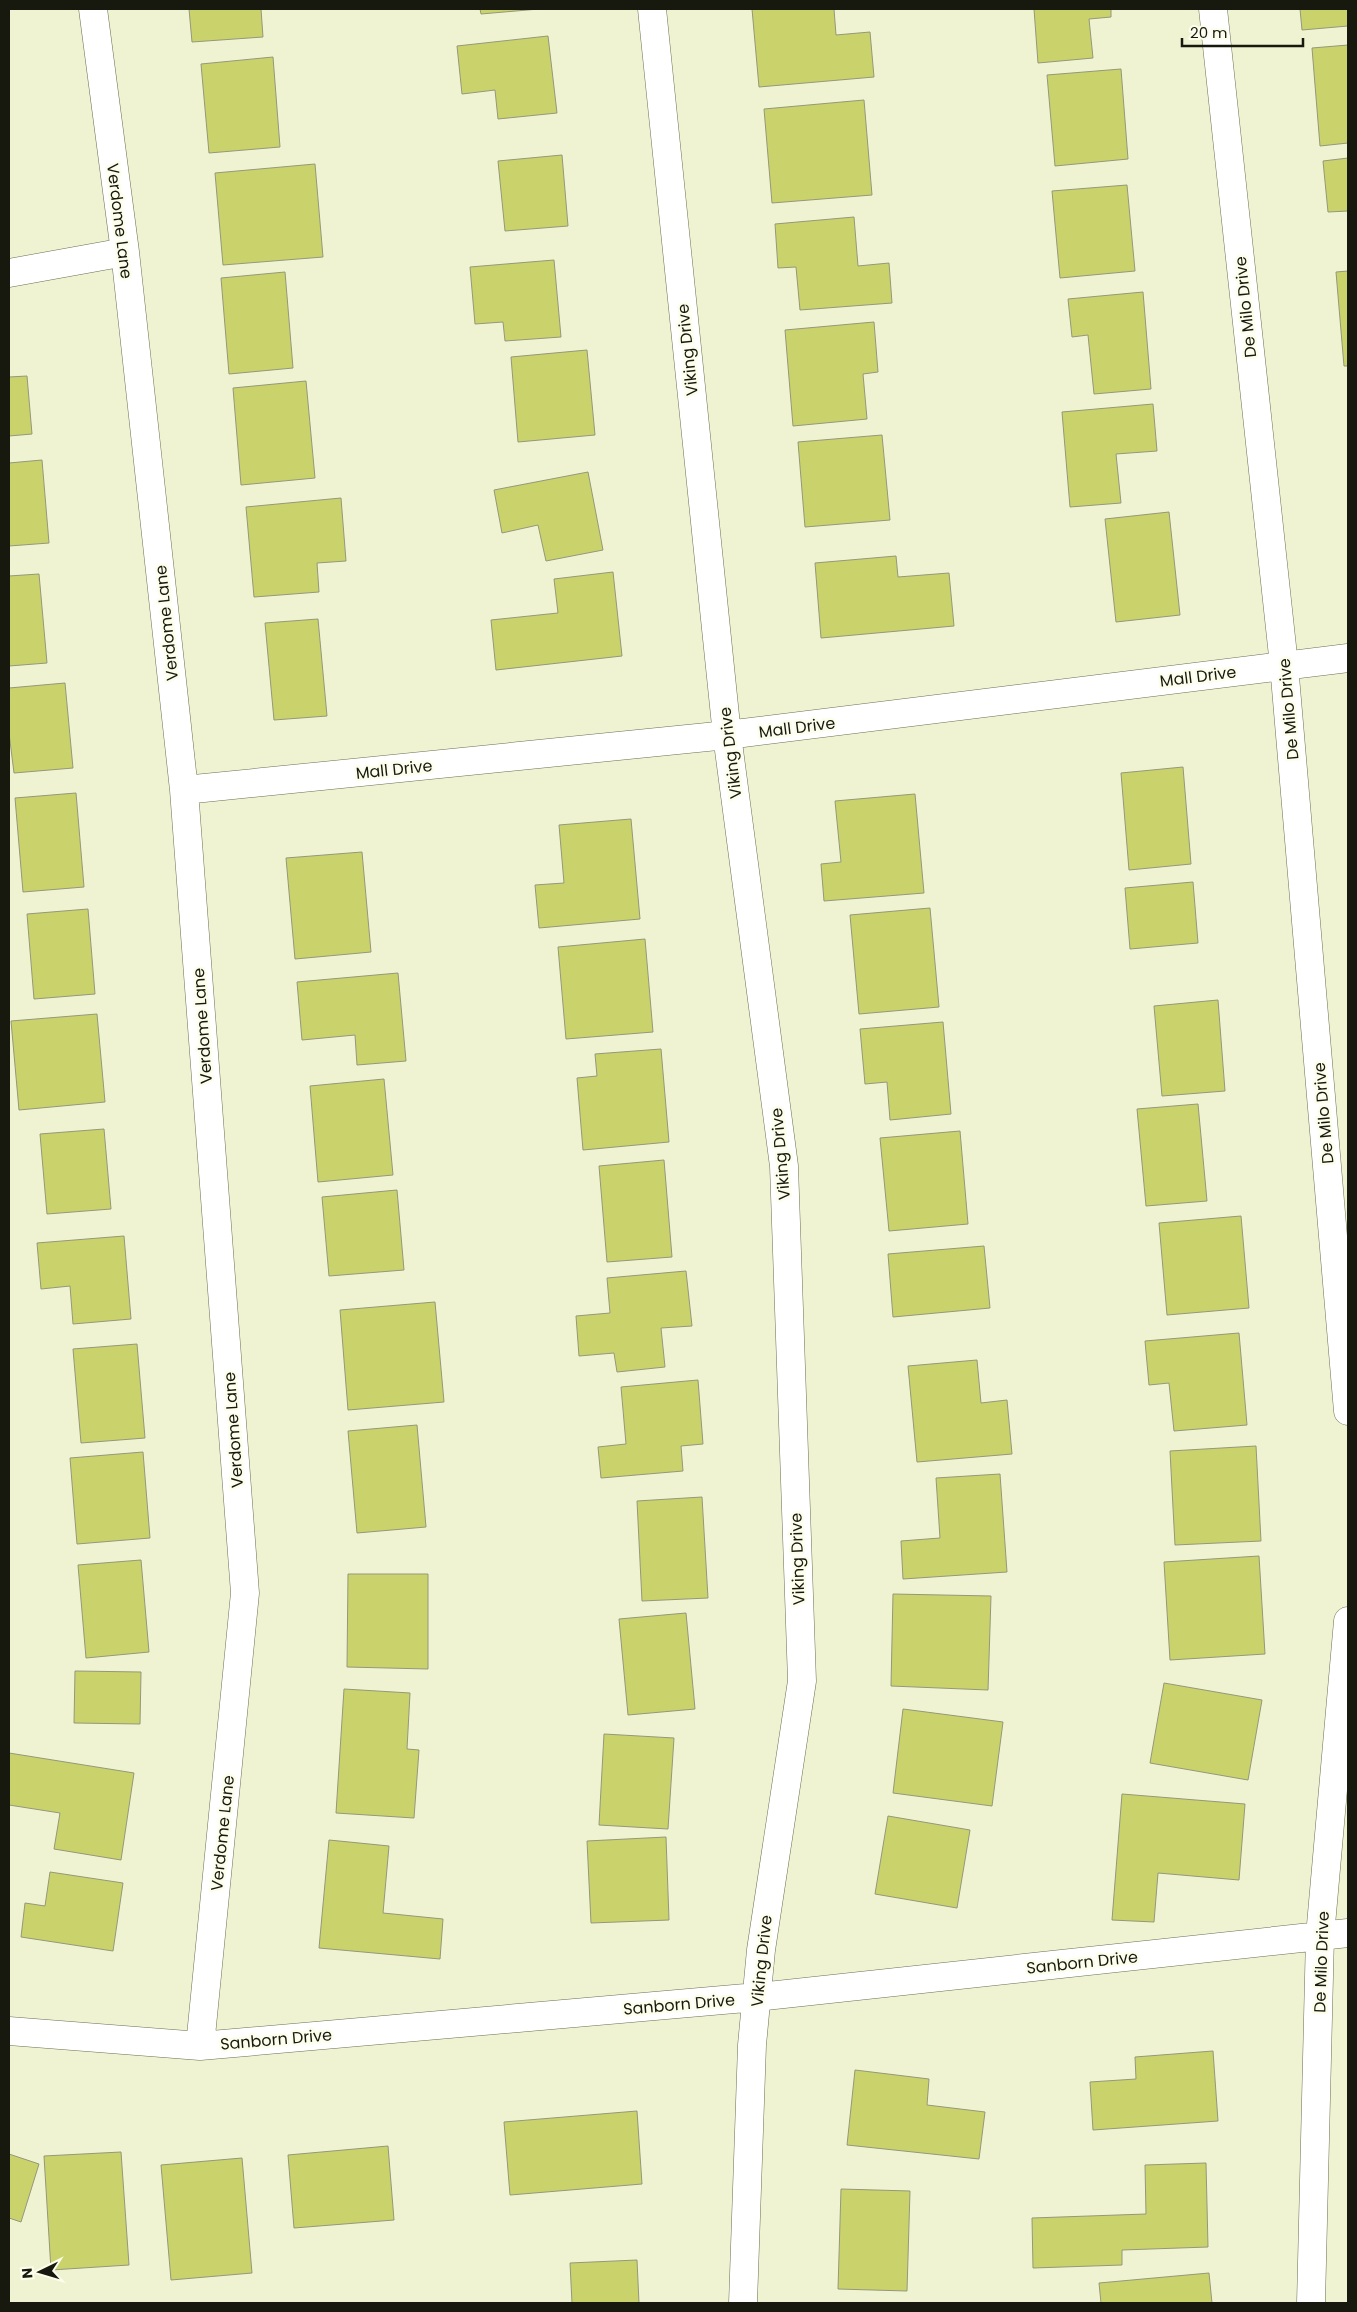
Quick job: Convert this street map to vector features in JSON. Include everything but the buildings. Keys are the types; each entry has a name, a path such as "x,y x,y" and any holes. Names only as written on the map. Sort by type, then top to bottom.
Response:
{"street":[{"name":"Verdome Lane","path":"94,9 125,252 184,790 246,1593 200,2046"},
{"name":"Viking Drive","path":"652,9 727,736 784,1166 802,1681 761,1950 752,2045 743,2303"},
{"name":"De Milo Drive","path":"1213,9 1284,665 1348,1411"},
{"path":"9,273 125,252"},
{"name":"Mall Drive","path":"184,790 727,736 1348,658"},
{"name":"De Milo Drive","path":"1312,2303 1320,1936 1348,1621"},
{"name":"Sanborn Drive","path":"9,2031 200,2046 757,1997 1348,1933"}]}
